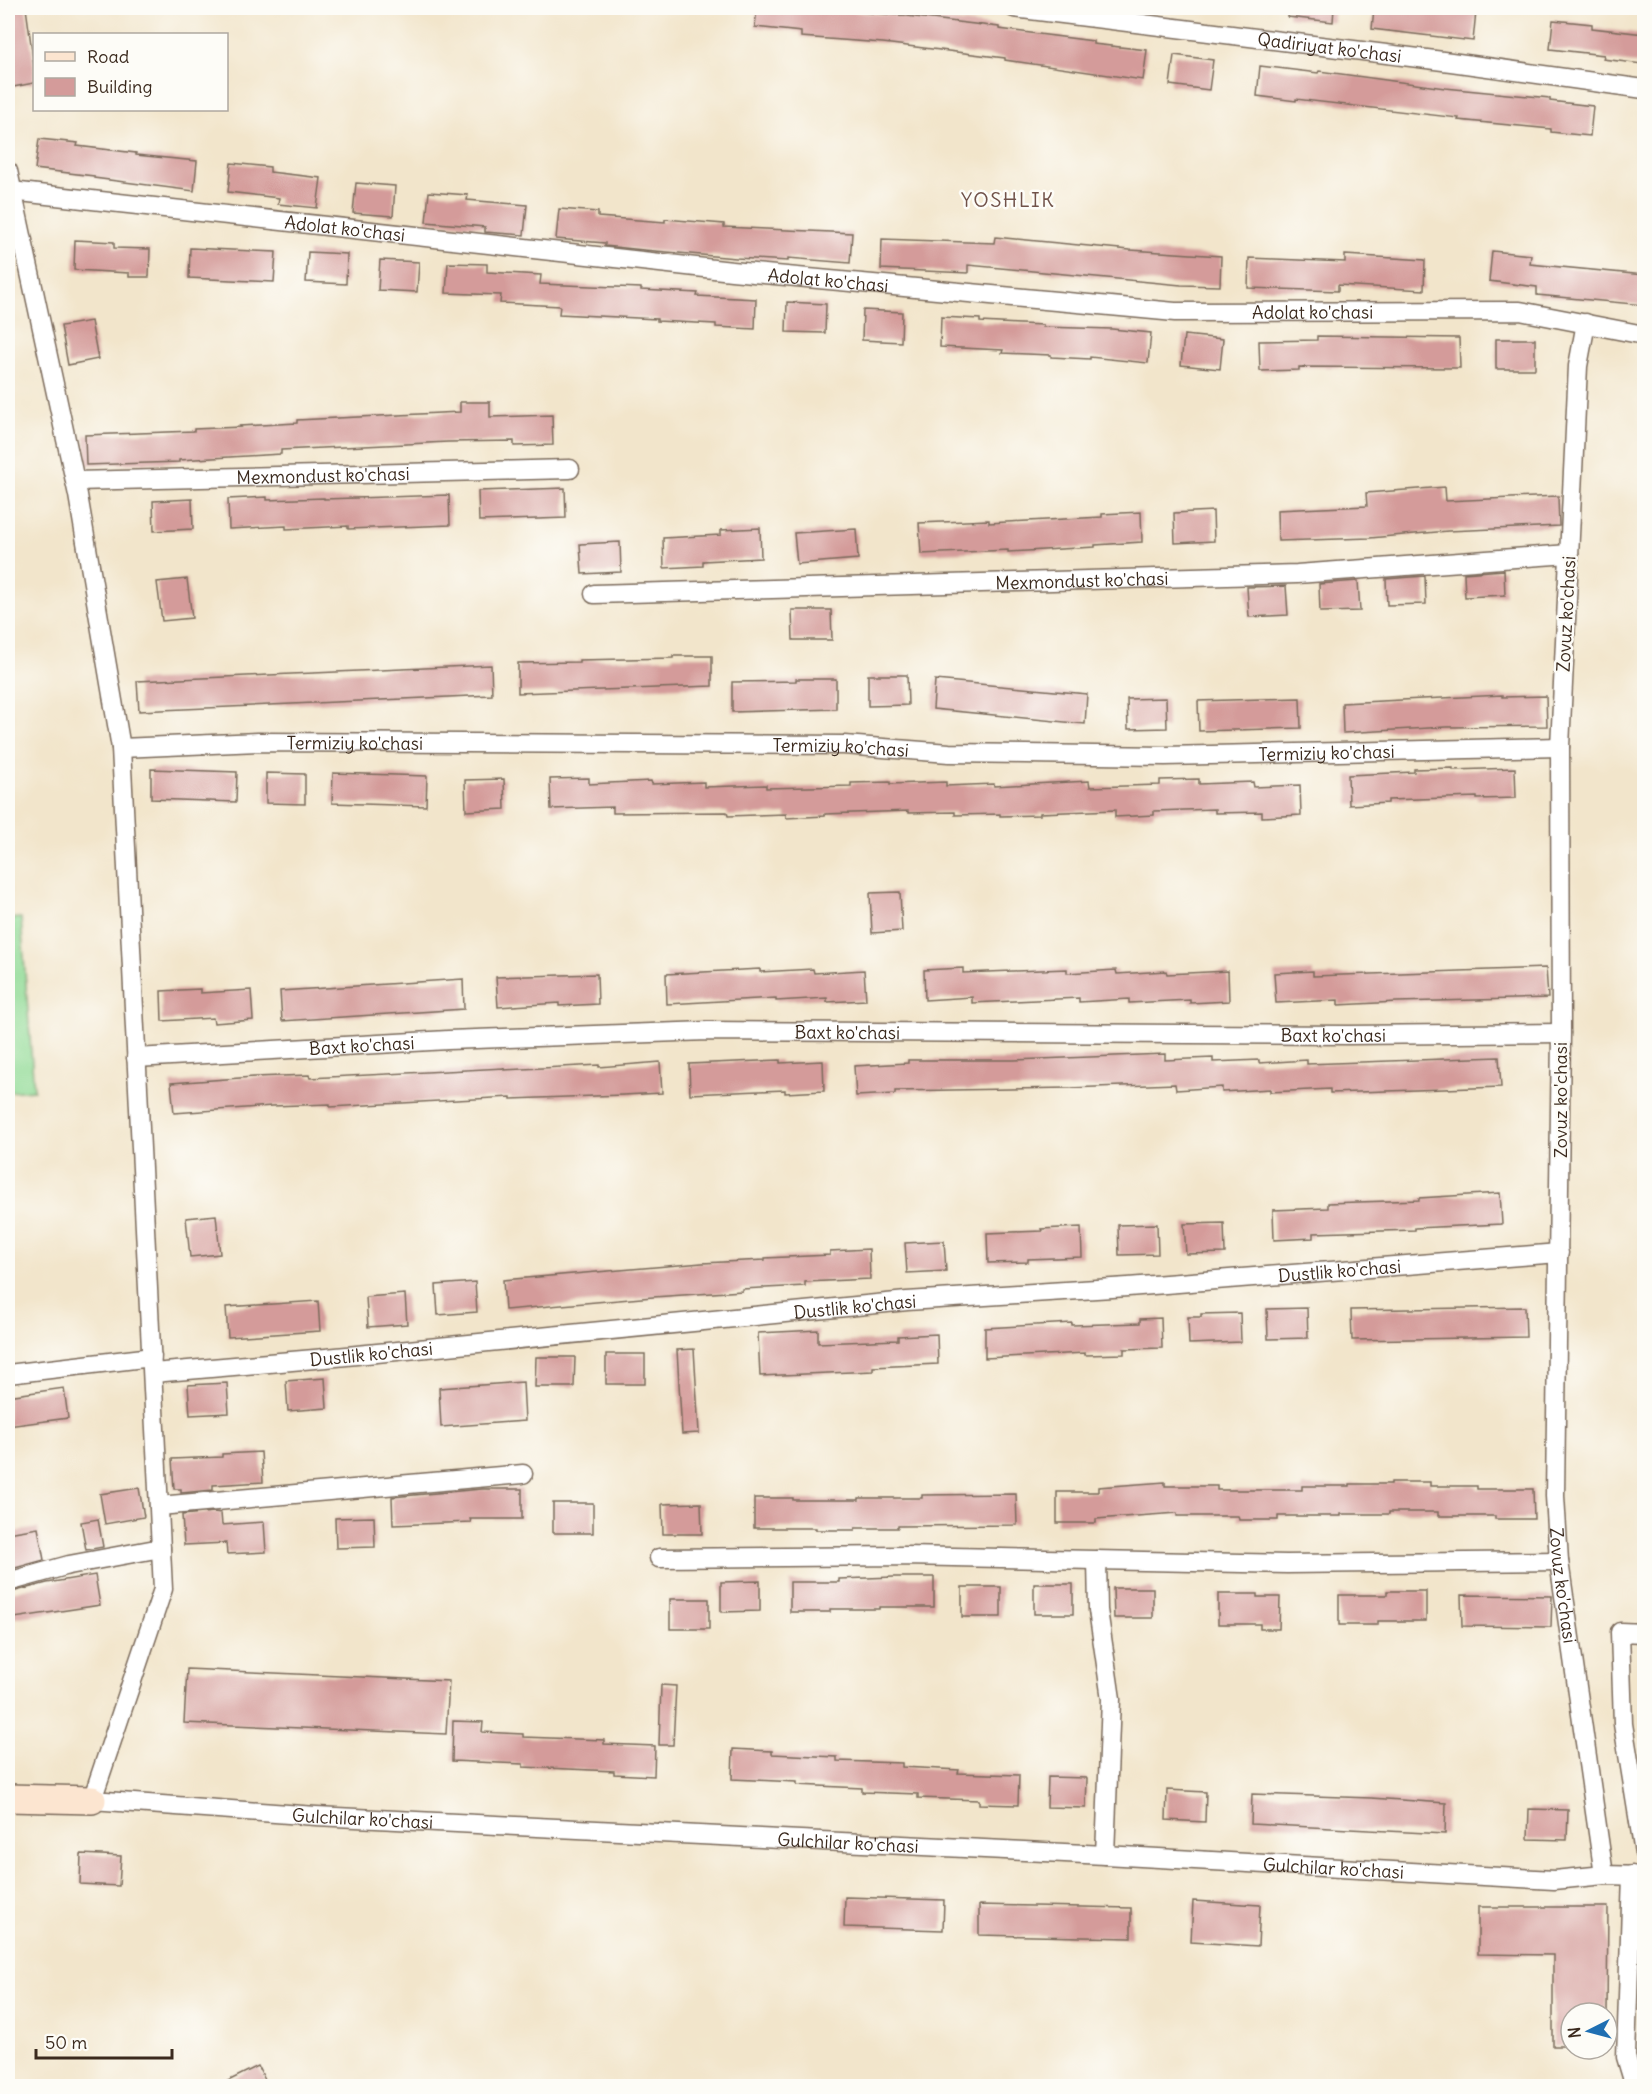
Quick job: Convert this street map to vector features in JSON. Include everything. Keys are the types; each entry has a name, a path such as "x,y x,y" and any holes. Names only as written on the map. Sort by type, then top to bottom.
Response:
{"street":[{"name":"Qadiriyat ko'chasi","path":"1014,8 1450,62 1644,89"},
{"path":"8,171 75,481 121,748 163,1589 93,1800 8,1798"},
{"name":"Adolat ko'chasi","path":"11,191 732,271 1175,312 1520,310 1644,335"},
{"name":"Zovuz ko'chasi","path":"1586,323 1578,366 1560,747 1561,1034 1555,1496 1559,1561 1604,1875"},
{"name":"Mexmondust ko'chasi","path":"75,481 570,468"},
{"name":"Mexmondust ko'chasi","path":"594,594 1297,574 1569,554"},
{"name":"Termiziy ko'chasi","path":"121,748 258,742 844,745 949,753 1165,756 1560,747"},
{"name":"Baxt ko'chasi","path":"136,1058 448,1041 708,1031 1561,1034"},
{"name":"Dustlik ko'chasi","path":"8,1374 326,1358 907,1300 1128,1287 1559,1253"},
{"path":"159,1506 523,1474"},
{"path":"8,1582 69,1565 161,1548"},
{"path":"659,1558 905,1556 1287,1564 1559,1561"},
{"path":"1097,1560 1098,1610 1111,1699 1105,1855"},
{"path":"1644,1633 1620,1632 1623,1724 1644,1853"},
{"name":"Gulchilar ko'chasi","path":"93,1800 316,1816 1554,1880 1604,1875 1638,1876"},
{"path":"1638,1876 1626,2057 1632,2078 1644,2085"}],"green space":[{"path":"21,918 34,1090 8,1092 8,919"}],"building":[{"path":"8,8 26,8 33,59 33,83 8,88"},
{"path":"757,8 812,8 907,16 999,27 999,29 1093,41 1093,44 1147,50 1143,80 1005,60 1005,58 883,43 801,37 801,32 755,27"},
{"path":"1289,8 1334,8 1333,22 1288,17"},
{"path":"1374,8 1443,8 1476,11 1473,41 1372,29"},
{"path":"1553,20 1592,24 1592,28 1644,34 1642,64 1603,59 1604,55 1550,49"},
{"path":"1174,55 1213,60 1209,90 1170,85"},
{"path":"1260,66 1550,98 1550,101 1593,106 1590,136 1551,132 1551,129 1257,96"},
{"path":"39,139 78,143 77,146 136,153 136,155 197,161 194,191 35,169"},
{"path":"231,163 270,167 270,172 321,178 317,208 278,204 279,198 228,192"},
{"path":"356,183 395,186 393,216 353,213"},
{"path":"429,192 468,195 467,200 527,205 524,235 485,232 485,227 426,222"},
{"path":"559,209 598,212 598,217 665,222 665,219 724,224 724,227 852,233 850,263 788,258 788,261 736,258 605,246 605,243 556,239"},
{"path":"995,237 1221,256 1220,286 1181,285 968,265 968,273 881,269 882,239 994,243"},
{"path":"75,240 114,242 114,248 150,249 149,277 129,277 129,273 74,270"},
{"path":"190,248 276,252 274,282 189,278"},
{"path":"1492,251 1531,255 1530,264 1644,275 1644,305 1537,295 1537,287 1489,281"},
{"path":"308,252 347,254 346,284 306,282"},
{"path":"1345,255 1425,260 1424,290 1338,285 1338,291 1248,288 1249,258 1345,262"},
{"path":"380,260 419,262 417,292 378,290"},
{"path":"448,263 487,264 487,272 541,275 540,284 641,288 641,290 698,293 697,296 756,299 755,329 716,327 716,324 657,321 657,319 559,314 560,306 500,303 501,295 446,293"},
{"path":"787,302 826,304 825,333 786,332"},
{"path":"863,310 902,312 901,342 862,340"},
{"path":"941,317 980,319 980,322 1043,325 1043,327 1112,329 1151,333 1148,363 1090,357 1090,359 1002,353 1003,350 940,347"},
{"path":"91,321 98,359 68,365 61,326"},
{"path":"1184,335 1223,339 1220,369 1181,365"},
{"path":"1317,336 1459,338 1460,368 1299,367 1299,370 1260,371 1259,341 1317,340"},
{"path":"1496,339 1535,339 1535,369 1496,369"},
{"path":"460,402 490,402 490,417 552,415 553,445 514,446 514,441 448,442 281,450 281,454 179,460 179,462 86,465 85,435 194,431 194,429 297,423 297,420 460,412"},
{"path":"1445,487 1446,501 1558,496 1559,526 1448,531 1370,538 1278,541 1277,510 1367,506 1366,493"},
{"path":"565,488 566,518 479,521 478,491"},
{"path":"449,495 450,525 348,529 348,526 286,529 286,526 229,529 228,499"},
{"path":"192,499 193,529 154,531 153,501"},
{"path":"1213,511 1214,541 1175,543 1174,513"},
{"path":"1141,512 1142,542 1008,552 1008,550 921,554 919,523 989,520 989,523 1102,517 1102,514"},
{"path":"760,528 761,558 703,561 703,566 664,568 663,538 721,535 721,530"},
{"path":"856,529 858,559 797,564 794,533"},
{"path":"620,542 621,572 582,574 580,544"},
{"path":"1504,570 1505,595 1465,597 1464,573"},
{"path":"1425,576 1426,604 1387,605 1386,579"},
{"path":"187,579 192,618 162,621 157,582"},
{"path":"1358,581 1360,611 1320,612 1319,584"},
{"path":"1286,586 1288,615 1249,617 1247,587"},
{"path":"792,610 831,610 832,640 793,640"},
{"path":"673,656 712,656 712,686 518,693 518,663 673,658"},
{"path":"491,665 492,695 139,711 137,681"},
{"path":"868,675 907,675 908,705 868,706"},
{"path":"796,679 836,679 836,709 732,712 732,682 796,681"},
{"path":"935,680 1087,694 1085,724 933,709"},
{"path":"1502,695 1502,697 1546,696 1547,726 1446,727 1343,733 1342,703"},
{"path":"1166,698 1167,728 1128,729 1127,699"},
{"path":"1300,698 1301,728 1199,731 1198,701"},
{"path":"1453,768 1453,770 1515,768 1516,798 1388,800 1388,803 1349,805 1348,775"},
{"path":"151,769 237,772 236,802 151,799"},
{"path":"266,773 305,774 305,804 266,803"},
{"path":"333,773 427,776 426,806 332,803"},
{"path":"589,778 589,784 651,781 652,784 704,782 704,787 766,785 766,788 851,786 851,783 890,782 890,784 946,782 946,786 994,784 994,786 1089,781 1090,787 1160,785 1160,780 1199,779 1199,784 1253,782 1254,787 1300,785 1301,815 1262,817 1262,812 1215,813 1215,809 1154,811 1154,815 1115,817 1115,810 1000,816 1000,814 955,815 955,812 908,813 908,811 786,818 786,814 728,816 727,812 613,813 613,807 551,809 550,779"},
{"path":"504,779 505,809 466,811 465,780"},
{"path":"900,892 902,931 872,933 870,893"},
{"path":"963,968 963,973 1067,969 1067,973 1116,970 1117,974 1228,971 1229,1001 1129,1003 1129,999 1079,1002 1079,998 972,1003 972,997 925,1000 924,970"},
{"path":"1546,968 1548,998 1338,1005 1338,1000 1276,1003 1274,973 1313,971 1313,976"},
{"path":"760,969 760,972 813,969 814,973 864,970 866,1000 827,1002 827,998 776,1001 776,998 667,1004 666,974"},
{"path":"597,974 598,1004 559,1006 559,1003 498,1007 496,977"},
{"path":"463,979 464,1009 282,1021 280,991"},
{"path":"200,989 200,993 251,990 253,1020 214,1023 213,1018 162,1021 161,991"},
{"path":"1165,1054 1165,1060 1213,1058 1213,1062 1259,1060 1259,1063 1307,1060 1307,1064 1499,1057 1501,1087 1330,1093 1330,1089 1222,1092 1222,1087 1176,1090 1175,1084 895,1091 895,1094 856,1096 854,1066 908,1063 908,1060 1014,1060"},
{"path":"780,1060 780,1063 823,1061 824,1091 785,1093 785,1090 690,1094 689,1064"},
{"path":"660,1062 662,1093 623,1095 511,1099 511,1097 330,1107 330,1104 272,1106 174,1113 171,1083 254,1077 309,1075 310,1078 504,1068 504,1070 599,1065 599,1067"},
{"path":"1500,1193 1502,1224 1415,1228 1415,1230 1313,1233 1313,1238 1274,1240 1273,1210 1328,1208 1328,1203 1419,1200 1419,1198"},
{"path":"216,1215 220,1254 190,1257 186,1218"},
{"path":"1224,1223 1225,1253 1186,1254 1184,1224"},
{"path":"1157,1224 1158,1254 1119,1255 1118,1225"},
{"path":"1081,1227 1082,1257 988,1263 987,1233"},
{"path":"944,1241 946,1271 907,1273 905,1243"},
{"path":"869,1249 870,1279 805,1282 805,1286 742,1289 742,1291 505,1310 503,1280 702,1263 765,1260 765,1258 830,1255 830,1251"},
{"path":"475,1282 477,1312 438,1315 436,1285"},
{"path":"405,1294 407,1324 368,1327 366,1297"},
{"path":"318,1301 320,1331 228,1337 226,1307"},
{"path":"1525,1307 1526,1337 1352,1340 1351,1310"},
{"path":"1307,1308 1308,1338 1268,1339 1267,1309"},
{"path":"1240,1313 1241,1342 1189,1344 1188,1317 1201,1317 1201,1314"},
{"path":"1161,1318 1162,1348 1124,1349 1124,1354 1085,1355 1085,1353 985,1358 985,1328 1072,1323 1072,1325 1140,1323 1140,1319"},
{"path":"818,1330 818,1343 898,1340 898,1336 937,1334 938,1364 873,1367 873,1371 760,1376 758,1333"},
{"path":"694,1349 699,1433 682,1434 677,1350"},
{"path":"606,1354 645,1354 645,1384 606,1384"},
{"path":"536,1357 575,1357 574,1387 535,1387"},
{"path":"325,1378 327,1408 288,1411 286,1381"},
{"path":"523,1382 525,1421 441,1427 439,1388"},
{"path":"227,1383 229,1413 190,1415 188,1385"},
{"path":"64,1388 68,1418 8,1426 8,1396"},
{"path":"261,1452 263,1482 213,1485 213,1490 181,1493 181,1489 174,1489 172,1459 222,1457 222,1454"},
{"path":"1165,1482 1165,1486 1217,1486 1217,1490 1302,1490 1302,1486 1350,1486 1350,1484 1391,1484 1391,1482 1430,1482 1430,1486 1477,1486 1477,1489 1533,1489 1534,1519 1438,1516 1438,1512 1389,1512 1389,1514 1341,1514 1341,1516 1278,1516 1278,1520 1239,1520 1238,1516 1177,1516 1177,1513 1096,1519 1096,1523 1057,1523 1057,1492 1098,1492 1098,1487"},
{"path":"139,1488 144,1517 105,1524 100,1494"},
{"path":"482,1489 522,1489 522,1519 470,1519 471,1522 393,1525 392,1497"},
{"path":"1016,1494 1017,1525 898,1526 898,1528 855,1528 855,1530 754,1528 754,1498 859,1500 859,1498 922,1498 922,1495"},
{"path":"553,1503 593,1503 593,1533 553,1533"},
{"path":"701,1503 702,1534 663,1534 662,1504"},
{"path":"221,1513 222,1525 264,1522 266,1552 227,1554 226,1543 184,1545 182,1515"},
{"path":"374,1517 375,1547 336,1548 335,1518"},
{"path":"98,1519 103,1547 86,1550 81,1522"},
{"path":"38,1528 44,1560 8,1570 8,1533"},
{"path":"95,1575 100,1605 8,1619 8,1593 47,1583"},
{"path":"934,1577 934,1607 879,1607 879,1609 830,1609 830,1612 790,1612 790,1582 839,1582 839,1579"},
{"path":"760,1581 760,1611 721,1612 721,1582"},
{"path":"1034,1584 1073,1584 1073,1614 1034,1614"},
{"path":"962,1587 1001,1587 1001,1617 962,1617"},
{"path":"1113,1588 1153,1588 1153,1618 1114,1618"},
{"path":"1387,1591 1426,1591 1426,1621 1378,1621 1378,1625 1339,1625 1339,1595 1387,1595"},
{"path":"1218,1594 1257,1594 1257,1597 1280,1597 1279,1629 1260,1629 1260,1624 1218,1624"},
{"path":"1461,1595 1552,1596 1551,1627 1462,1626"},
{"path":"670,1599 709,1599 709,1629 670,1629"},
{"path":"187,1669 449,1681 446,1734 184,1723"},
{"path":"661,1685 676,1686 673,1745 659,1745"},
{"path":"453,1721 483,1722 482,1732 523,1734 523,1737 604,1740 604,1744 655,1746 654,1776 614,1774 614,1771 523,1767 523,1764 452,1761"},
{"path":"733,1749 772,1751 772,1754 837,1757 837,1761 902,1763 902,1767 959,1770 958,1773 1019,1775 1018,1805 979,1804 979,1800 918,1798 918,1794 862,1792 862,1788 797,1785 797,1782 732,1779"},
{"path":"1048,1777 1087,1778 1086,1808 1047,1807"},
{"path":"1167,1790 1206,1792 1205,1822 1166,1820"},
{"path":"1252,1794 1446,1803 1445,1834 1251,1824"},
{"path":"1529,1809 1568,1810 1567,1840 1528,1839"},
{"path":"81,1854 121,1856 119,1886 80,1884"},
{"path":"845,1897 944,1900 943,1930 844,1927"},
{"path":"1193,1901 1260,1905 1258,1946 1191,1942"},
{"path":"979,1905 1131,1908 1131,1938 979,1935"},
{"path":"1478,1907 1608,1907 1607,2001 1559,2001 1559,2046 1553,2046 1553,1955 1478,1954"},
{"path":"258,2066 268,2086 218,2086"}],"district":[{"name":"YOSHLIK","path":"1008,199"}]}
